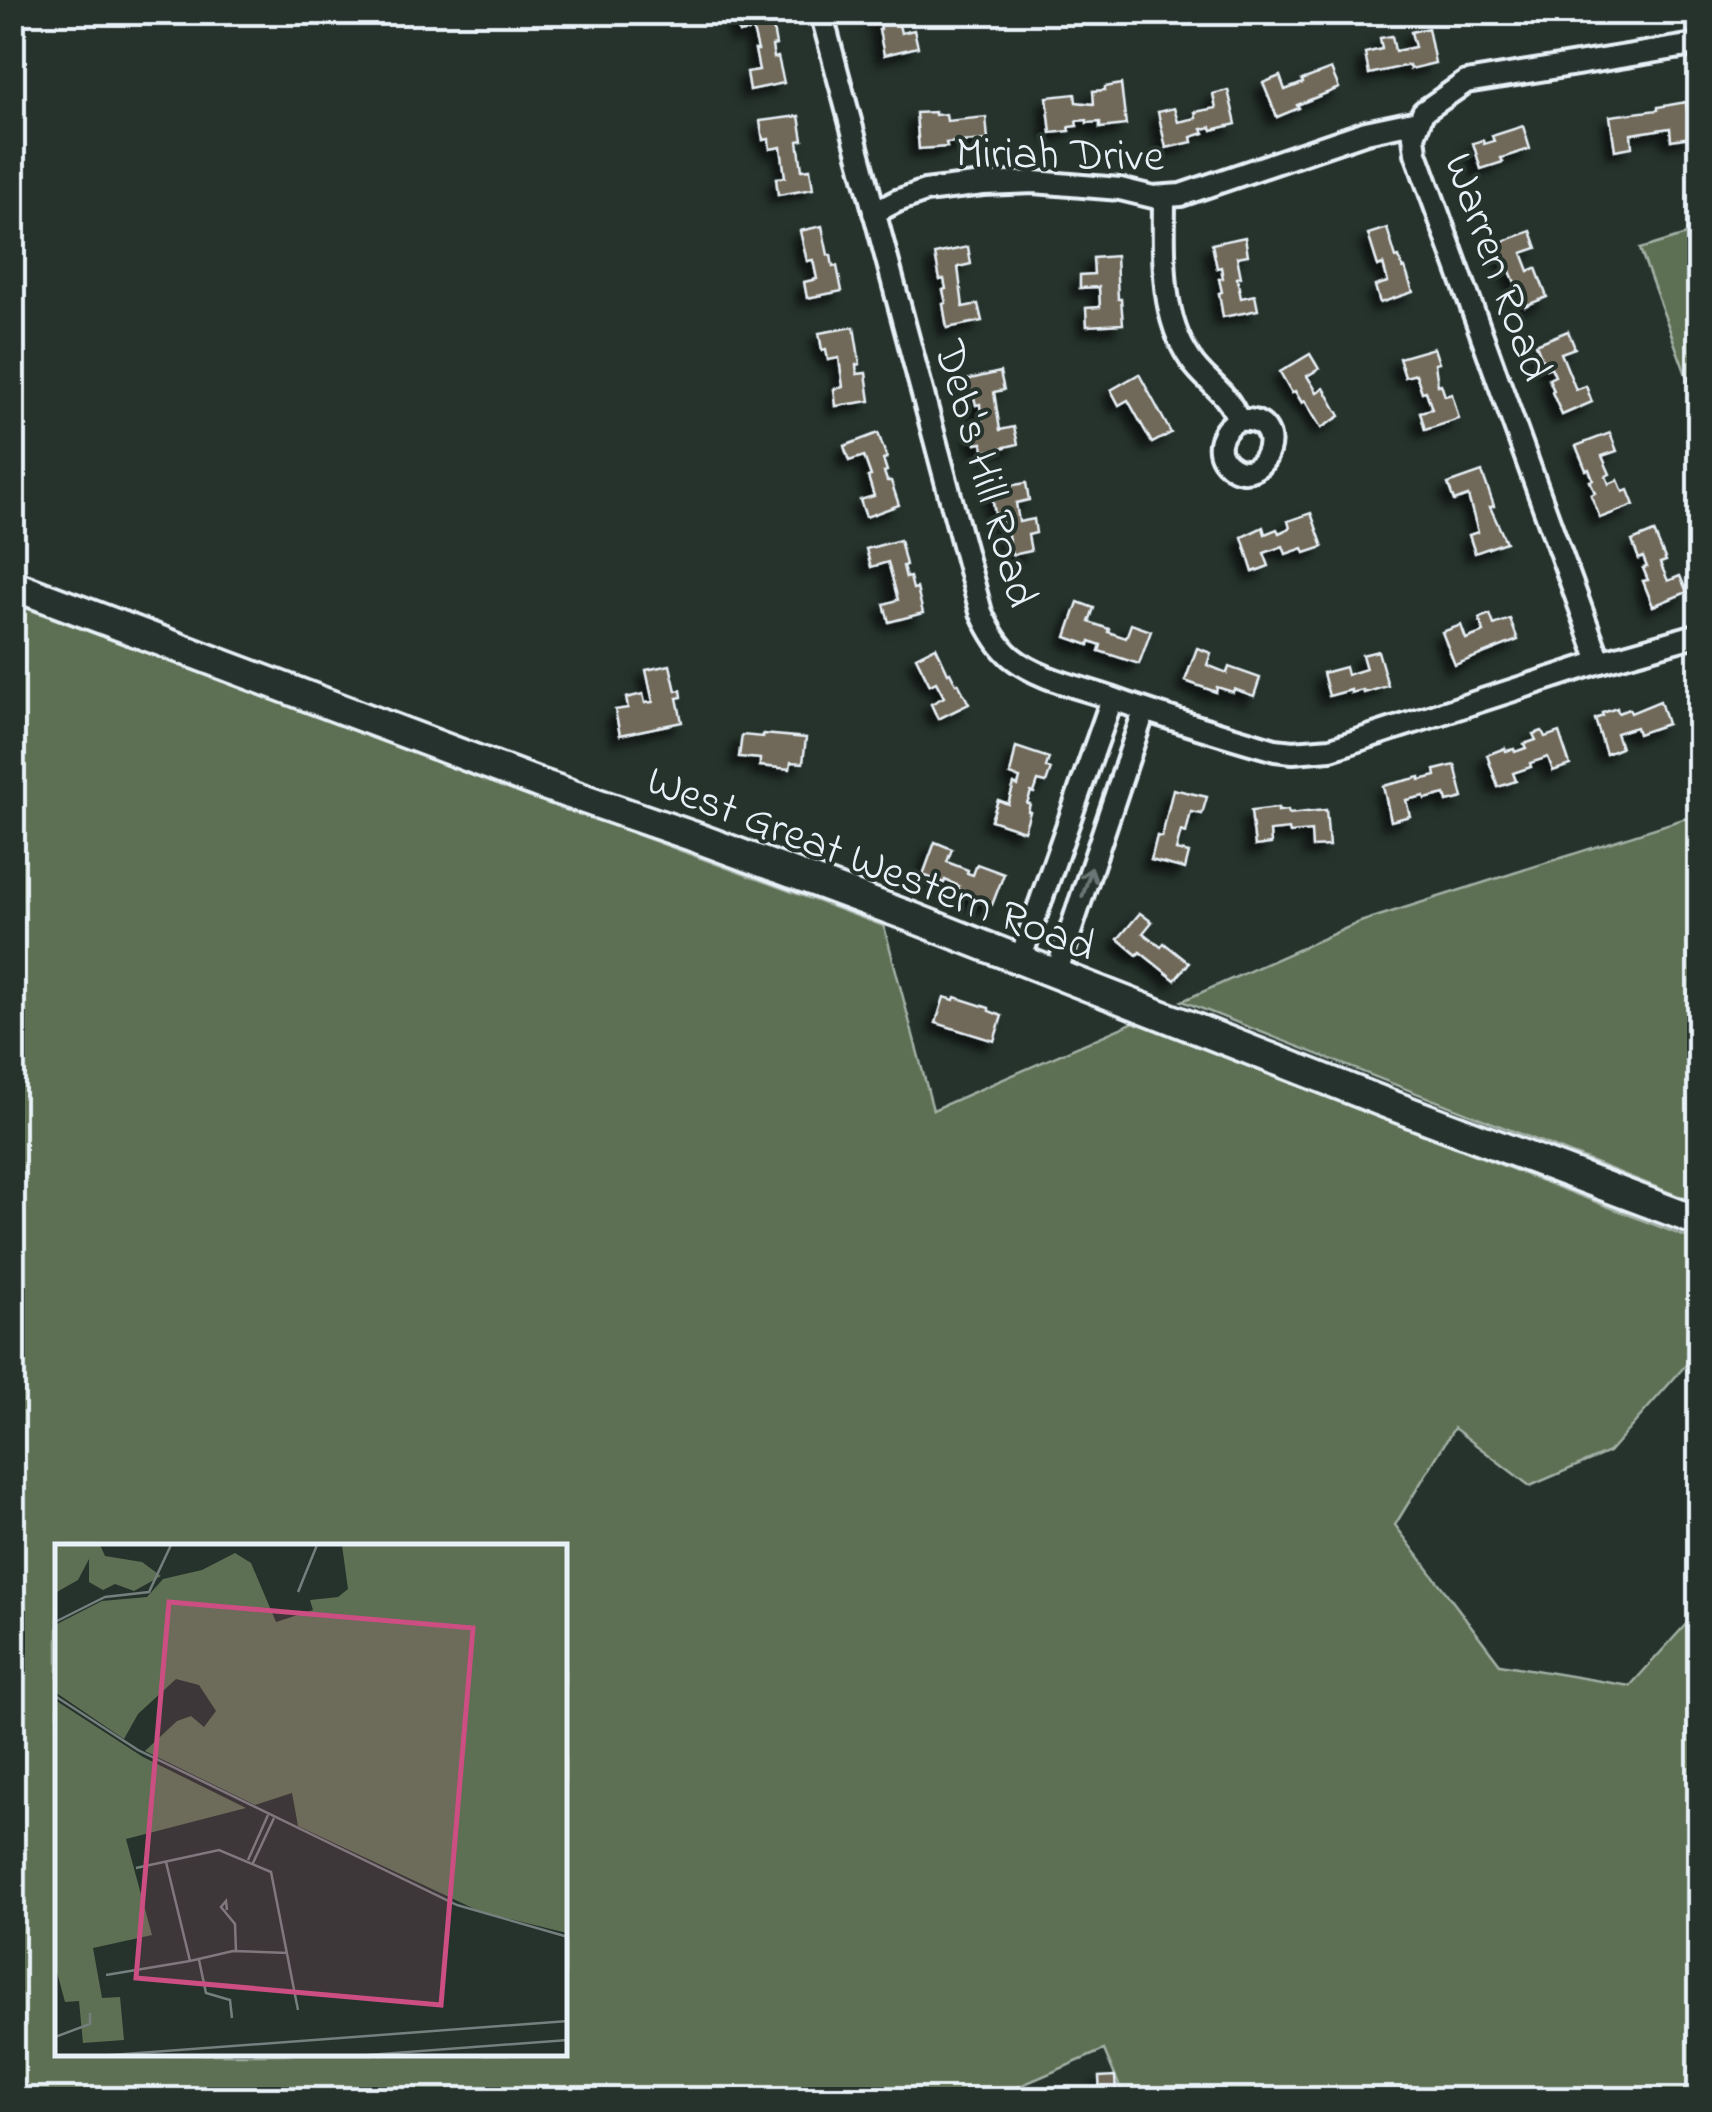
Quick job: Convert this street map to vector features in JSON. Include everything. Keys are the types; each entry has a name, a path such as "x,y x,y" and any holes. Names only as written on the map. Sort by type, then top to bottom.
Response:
{"street":[{"name":"Deb's Hill Road","path":"821,12 976,593 988,627 1010,656 1066,684 1144,711 1274,750 1312,752 1700,634"},
{"name":"Warren Road","path":"1600,662 1416,153 1414,136 1423,112 1466,82 1700,44"},
{"name":"Miriah Drive","path":"874,213 896,200 925,191 983,184 1034,182 1164,197 1200,190 1366,132 1418,122"},
{"path":"1164,197 1166,280 1172,320 1195,368 1232,404 1238,420"},
{"name":"West Great Western Road","path":"12,586 910,917 1700,1222"},
{"path":"1020,960 1112,699"},
{"path":"1056,974 1144,711"}],"green space":[{"path":"1700,231 1699,410 1640,249"},
{"path":"12,603 884,926 933,1110 1134,1022 1699,1242 1699,1350 1609,1452 1530,1486 1454,1428 1395,1525 1500,1664 1630,1686 1699,1610 1699,2099 1125,2099 1104,2050 987,2100 13,2099"},
{"path":"1699,814 1699,1204 1182,1001 1360,922"}],"building":[{"path":"770,12 776,45 772,46 774,58 778,57 784,83 750,90 747,72 759,70 758,50 753,30 739,33 735,15"},
{"path":"873,12 896,12 901,33 914,30 918,47 884,55 879,18 874,19"},
{"path":"1428,28 1435,63 1369,74 1365,53 1382,49 1380,38 1392,36 1395,51 1415,47 1411,32"},
{"path":"1331,69 1339,88 1277,117 1263,83 1280,76 1285,90"},
{"path":"1121,84 1126,125 1100,128 1100,122 1076,121 1077,126 1069,127 1070,131 1051,133 1047,97 1075,94 1076,102 1094,104 1093,91"},
{"path":"1228,90 1236,124 1202,129 1204,133 1191,137 1192,142 1166,148 1158,112 1174,108 1178,122 1196,118 1195,112 1216,108 1213,94"},
{"path":"1686,102 1691,137 1671,140 1670,128 1631,134 1632,147 1615,150 1610,116"},
{"path":"916,113 946,114 947,121 986,117 988,140 919,149"},
{"path":"799,116 802,170 810,169 813,189 778,195 776,178 785,177 781,147 770,149 769,139 763,140 760,121"},
{"path":"1523,126 1530,149 1481,169 1473,143 1494,141 1492,136"},
{"path":"822,226 842,291 807,298 804,282 817,279 813,260 807,261 800,231"},
{"path":"1387,228 1413,292 1380,303 1375,286 1388,282 1383,264 1378,266 1368,234"},
{"path":"1531,231 1537,248 1522,253 1529,271 1536,268 1547,297 1525,306 1498,243"},
{"path":"1245,237 1248,255 1237,257 1241,277 1237,278 1241,298 1255,295 1258,310 1223,317 1219,279 1223,278 1212,244"},
{"path":"968,247 971,264 958,267 963,307 978,304 982,321 947,328 943,304 946,289 944,279 940,280 935,254"},
{"path":"1116,256 1123,324 1087,326 1086,308 1100,307 1099,287 1080,288 1080,275 1094,274 1093,258"},
{"path":"854,327 860,364 856,365 857,374 866,373 870,401 836,406 834,389 843,387 839,358 828,360 819,333"},
{"path":"1568,331 1575,348 1561,353 1576,390 1586,386 1592,402 1562,415 1549,379 1555,376 1551,367 1546,369 1536,344"},
{"path":"1434,348 1439,363 1435,364 1438,385 1441,384 1445,396 1452,394 1459,419 1425,430 1420,412 1432,409 1426,391 1422,392 1416,374 1405,377 1399,358"},
{"path":"1310,354 1319,369 1307,376 1317,392 1324,388 1340,416 1321,428 1305,401 1302,403 1295,391 1292,393 1280,372"},
{"path":"1000,372 1004,390 994,392 1000,430 1014,427 1018,444 984,452 982,443 976,444 973,430 982,428 980,404 970,398 966,380"},
{"path":"1139,374 1171,433 1152,443 1128,400 1119,405 1111,390"},
{"path":"878,433 887,458 883,459 887,471 884,472 899,505 866,517 860,500 874,496 868,477 871,476 864,456 849,461 844,446"},
{"path":"1610,433 1617,451 1602,456 1610,474 1606,476 1609,484 1618,480 1623,492 1628,490 1634,505 1600,518 1591,495 1595,493 1590,481 1593,480 1576,446"},
{"path":"1482,472 1494,506 1490,507 1506,542 1475,553 1469,535 1478,532 1468,496 1454,501 1448,484"},
{"path":"1026,483 1029,500 1016,503 1019,522 1034,519 1036,533 1028,535 1031,551 1012,555 1006,525 1002,526 1000,513 995,514 991,489"},
{"path":"1311,513 1323,547 1286,554 1283,546 1264,553 1269,566 1253,572 1242,537 1263,527 1265,534 1277,529 1279,533 1290,528 1288,521"},
{"path":"1654,532 1666,561 1660,563 1668,581 1680,576 1687,592 1653,606 1643,581 1648,580 1643,568 1647,567 1632,541"},
{"path":"900,540 906,578 910,577 913,589 917,588 923,613 889,622 884,604 898,600 888,562 871,567 866,549"},
{"path":"1078,602 1094,608 1089,622 1109,629 1108,632 1126,638 1131,624 1151,631 1139,664 1099,651 1101,645 1066,637"},
{"path":"1490,614 1494,625 1510,619 1518,640 1455,665 1442,632 1461,625 1466,639 1484,632 1479,618"},
{"path":"936,647 969,704 938,719 931,704 944,697 936,682 930,685 916,657"},
{"path":"1197,648 1211,653 1207,665 1227,673 1229,667 1260,678 1254,696 1217,687 1216,692 1185,681"},
{"path":"1378,651 1388,686 1329,696 1323,673 1345,667 1347,675 1366,669 1362,655"},
{"path":"670,665 676,691 681,690 682,697 677,698 682,722 620,735 615,710 628,708 626,698 643,694 645,703 653,702 646,670"},
{"path":"1660,701 1667,724 1638,734 1636,727 1616,733 1621,748 1606,754 1595,719 1617,708 1618,713 1629,709 1631,713"},
{"path":"1542,731 1545,737 1559,732 1570,765 1553,771 1548,757 1513,773 1516,781 1498,787 1487,755 1505,748 1515,752 1526,748 1524,744 1536,740 1533,734"},
{"path":"742,735 806,738 803,763 791,762 790,769 760,766 760,759 739,757"},
{"path":"1016,747 1049,758 1046,767 1051,769 1046,783 1038,781 1034,793 1031,792 1024,831 991,820 998,800 1008,804 1014,784 1018,786 1020,778 1010,775"},
{"path":"1455,765 1463,798 1447,802 1445,794 1406,800 1410,816 1391,821 1383,786 1436,776 1435,770"},
{"path":"1173,789 1207,797 1202,814 1191,812 1186,833 1181,831 1176,850 1189,853 1185,869 1151,860 1157,836 1162,837"},
{"path":"1288,810 1289,814 1326,810 1329,846 1312,847 1311,831 1290,833 1289,829 1270,831 1271,844 1255,846 1251,811"},
{"path":"935,842 952,849 947,862 968,870 967,873 973,875 977,864 1004,874 992,905 966,896 959,886 923,875"},
{"path":"1140,913 1152,922 1143,933 1161,947 1164,943 1189,963 1175,980 1118,939"},
{"path":"944,997 989,1008 1002,1016 994,1041 936,1023"},
{"path":"1115,2076 1116,2094 1100,2095 1099,2077"}]}
